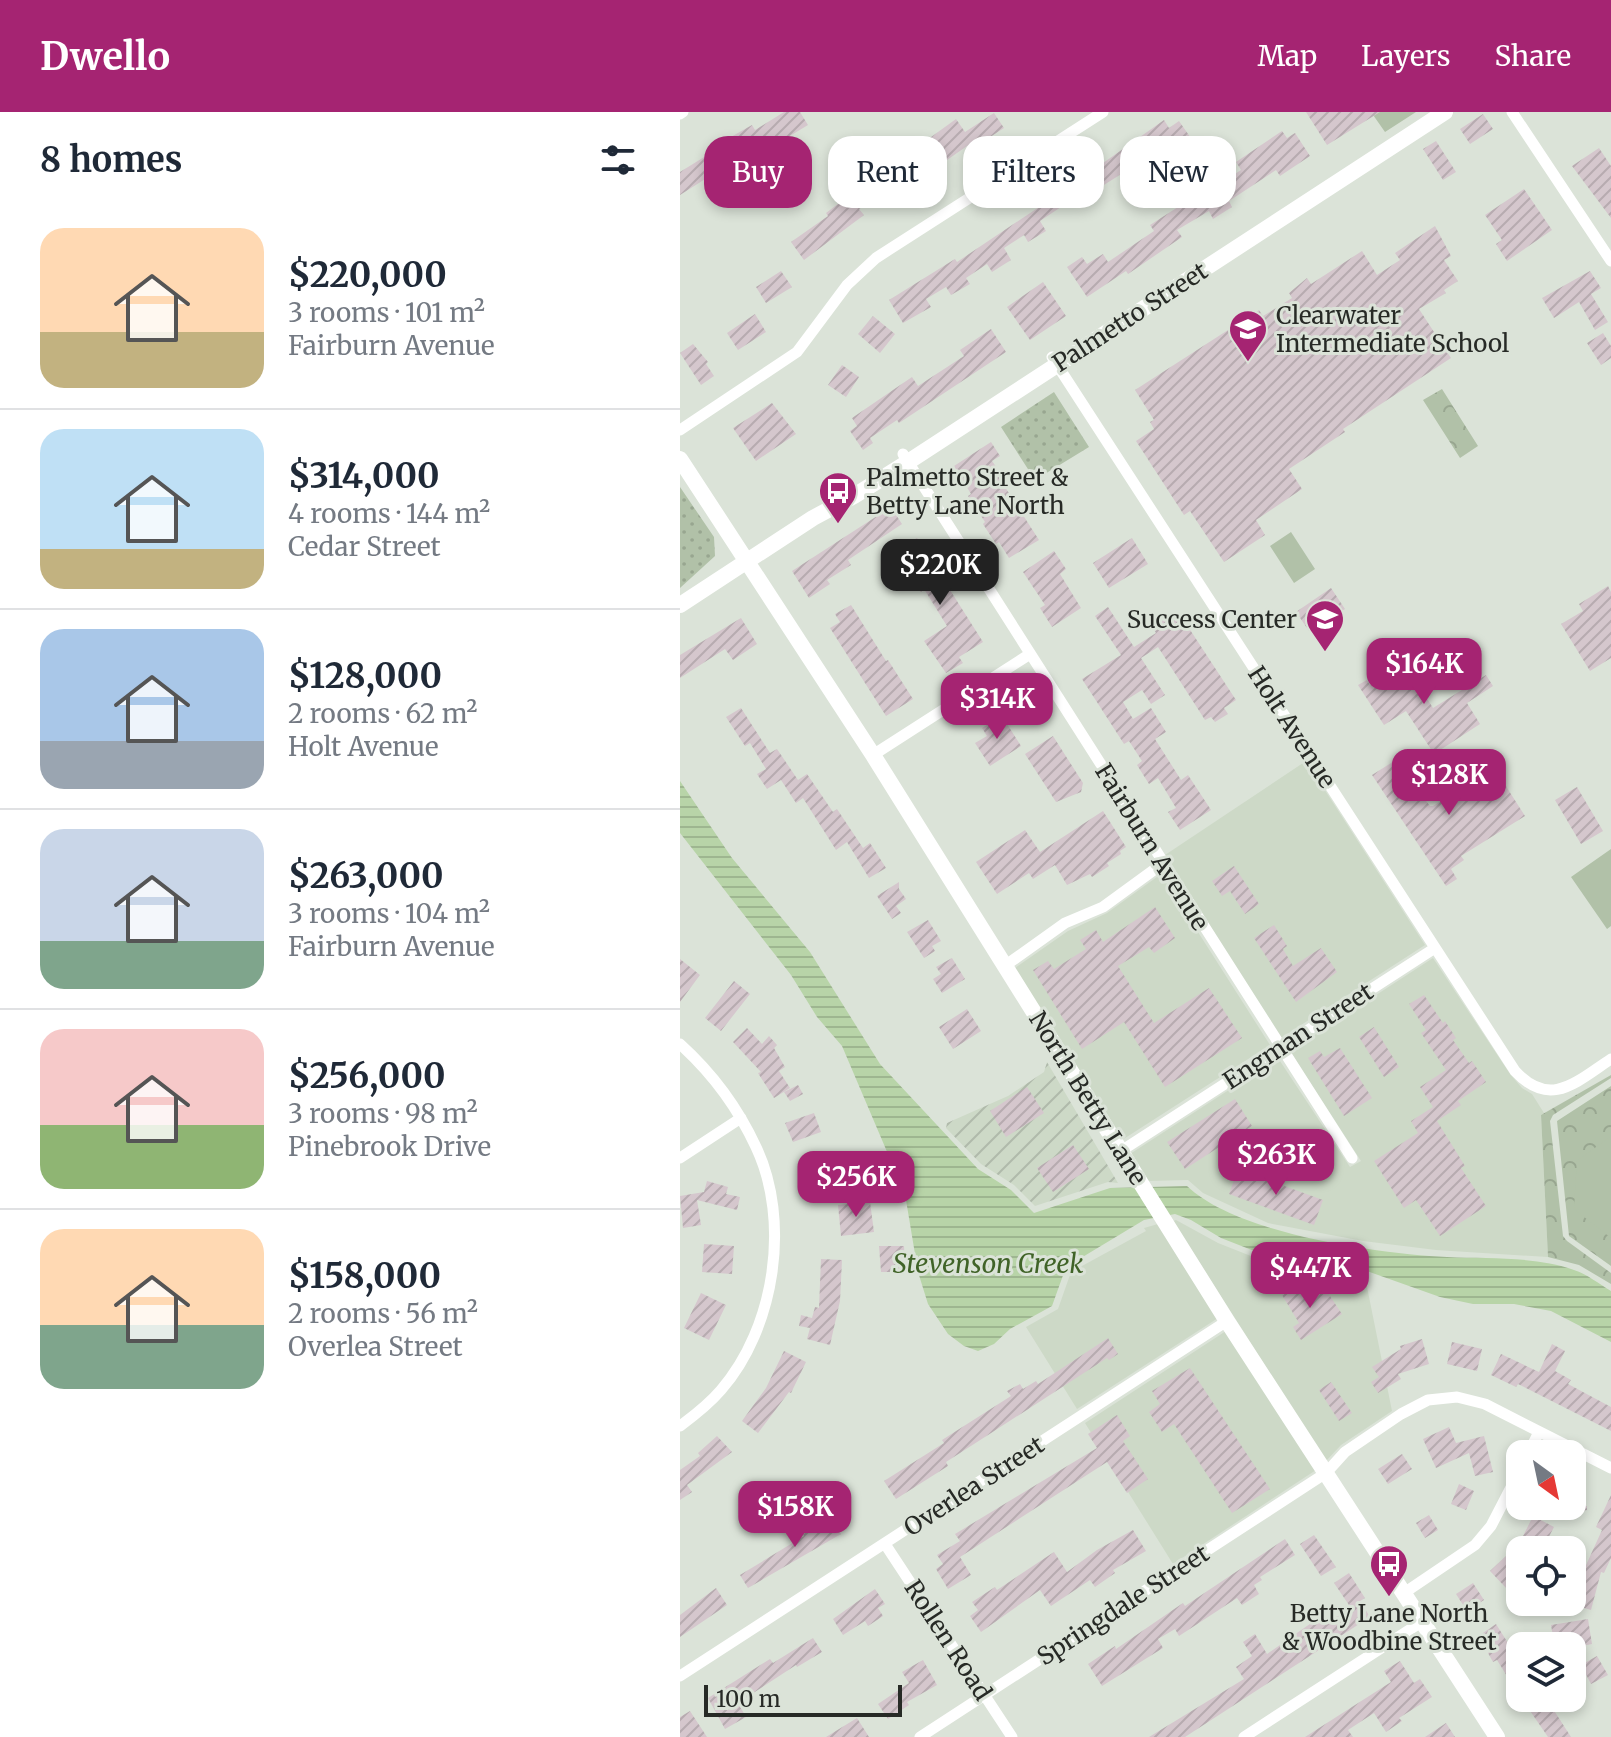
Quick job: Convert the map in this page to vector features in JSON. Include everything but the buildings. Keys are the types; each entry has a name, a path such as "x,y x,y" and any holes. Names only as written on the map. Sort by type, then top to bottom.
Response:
{"street":[{"path":"680,430 797,352 847,285 868,264 1103,112"},
{"name":"Palmetto Street","path":"1055,361 1430,112"},
{"name":"Palmetto Street","path":"680,605 813,518 854,496 906,458 1055,361 1445,112"},
{"path":"1512,112 1611,261"},
{"name":"Holt Avenue","path":"1055,361 1515,1071 1540,1090 1555,1091 1570,1086 1611,1059"},
{"name":"Fairburn Avenue","path":"906,458 1352,1158"},
{"name":"North Betty Lane","path":"680,459 873,755 1227,1321 1497,1737"},
{"path":"873,755 1030,654"},
{"path":"1006,965 1065,923 1103,907 1162,864"},
{"name":"Engman Street","path":"1121,1151 1435,948"},
{"path":"680,1044 719,1086 757,1149 770,1192 773,1231 768,1295 756,1331 723,1389 680,1426"},
{"path":"680,1158 741,1118"},
{"name":"Overlea Street","path":"680,1676 1227,1321"},
{"name":"Springdale Street","path":"920,1737 1326,1473 1345,1452 1428,1400 1457,1397 1485,1404 1611,1468"},
{"path":"1535,1440 1539,1432"},
{"path":"1404,1593 1475,1545 1496,1518 1506,1498"},
{"name":"Rollen Road","path":"885,1544 1012,1737"},
{"path":"1244,1737 1423,1621"}],"shaded area":[{"path":"1306,761 1425,945 1281,1038 1165,855"},
{"path":"1161,874 1270,1045 1122,1140 1015,968 1068,931 1107,913"},
{"path":"1433,958 1510,1074 1532,1094 1544,1113 1541,1115 1548,1257 1436,1250 1363,1241 1268,1223 1203,1193 1188,1180 1147,1181 1130,1154 1278,1058 1350,1167 1361,1161 1290,1051"},
{"path":"1047,1062 1118,1183 1108,1182 1035,1206 1014,1185 981,1164 946,1128 947,1123 1008,1096 1044,1072"},
{"path":"1173,1221 1218,1243 1261,1260 1309,1272 1365,1277 1392,1411 1341,1445 1326,1461"},
{"path":"1158,1224 1218,1318 1077,1409 1026,1327 1058,1309 1071,1272 1146,1231 1144,1228"},
{"path":"1226,1331 1316,1470 1173,1564 1085,1423"}],"green space":[{"path":"1371,112 1416,112 1385,132"},
{"path":"1442,389 1478,446 1460,458 1423,400"},
{"path":"1054,392 1089,447 1035,480 1001,427"},
{"path":"680,487 714,537 715,556 680,588"},
{"path":"1291,532 1315,569 1294,583 1270,546"},
{"path":"1611,849 1611,926 1607,929 1571,877"},
{"path":"1611,1075 1611,1078 1553,1115 1550,1121 1563,1236 1611,1273 1611,1284 1579,1265 1548,1257 1541,1115"},
{"path":"1611,1086 1611,1266 1569,1236 1557,1121"},
{"path":"1611,1136 1611,1238 1574,1209 1577,1161"}],"water":[{"name":"Stevenson Creek","path":"680,781 732,858 810,952 880,1064 978,1169 1011,1190 1034,1213 1110,1188 1187,1186 1210,1203 1239,1217 1310,1238 1418,1255 1544,1262 1584,1274 1611,1291 1611,1342 1551,1311 1514,1304 1473,1304 1440,1297 1364,1270 1310,1266 1262,1254 1221,1238 1175,1214 1144,1220 1066,1267 1052,1306 1010,1329 994,1344 978,1351 964,1346 948,1334 928,1304 918,1272 905,1194 842,1046 680,833"}],"place":[{"name":"Clearwater Intermediate School","path":"1248,363"},
{"name":"Palmetto Street & Betty Lane North","path":"838,525"},
{"name":"Success Center","path":"1325,653"},
{"name":"Betty Lane North & Woodbine Street","path":"1389,1598"}]}
